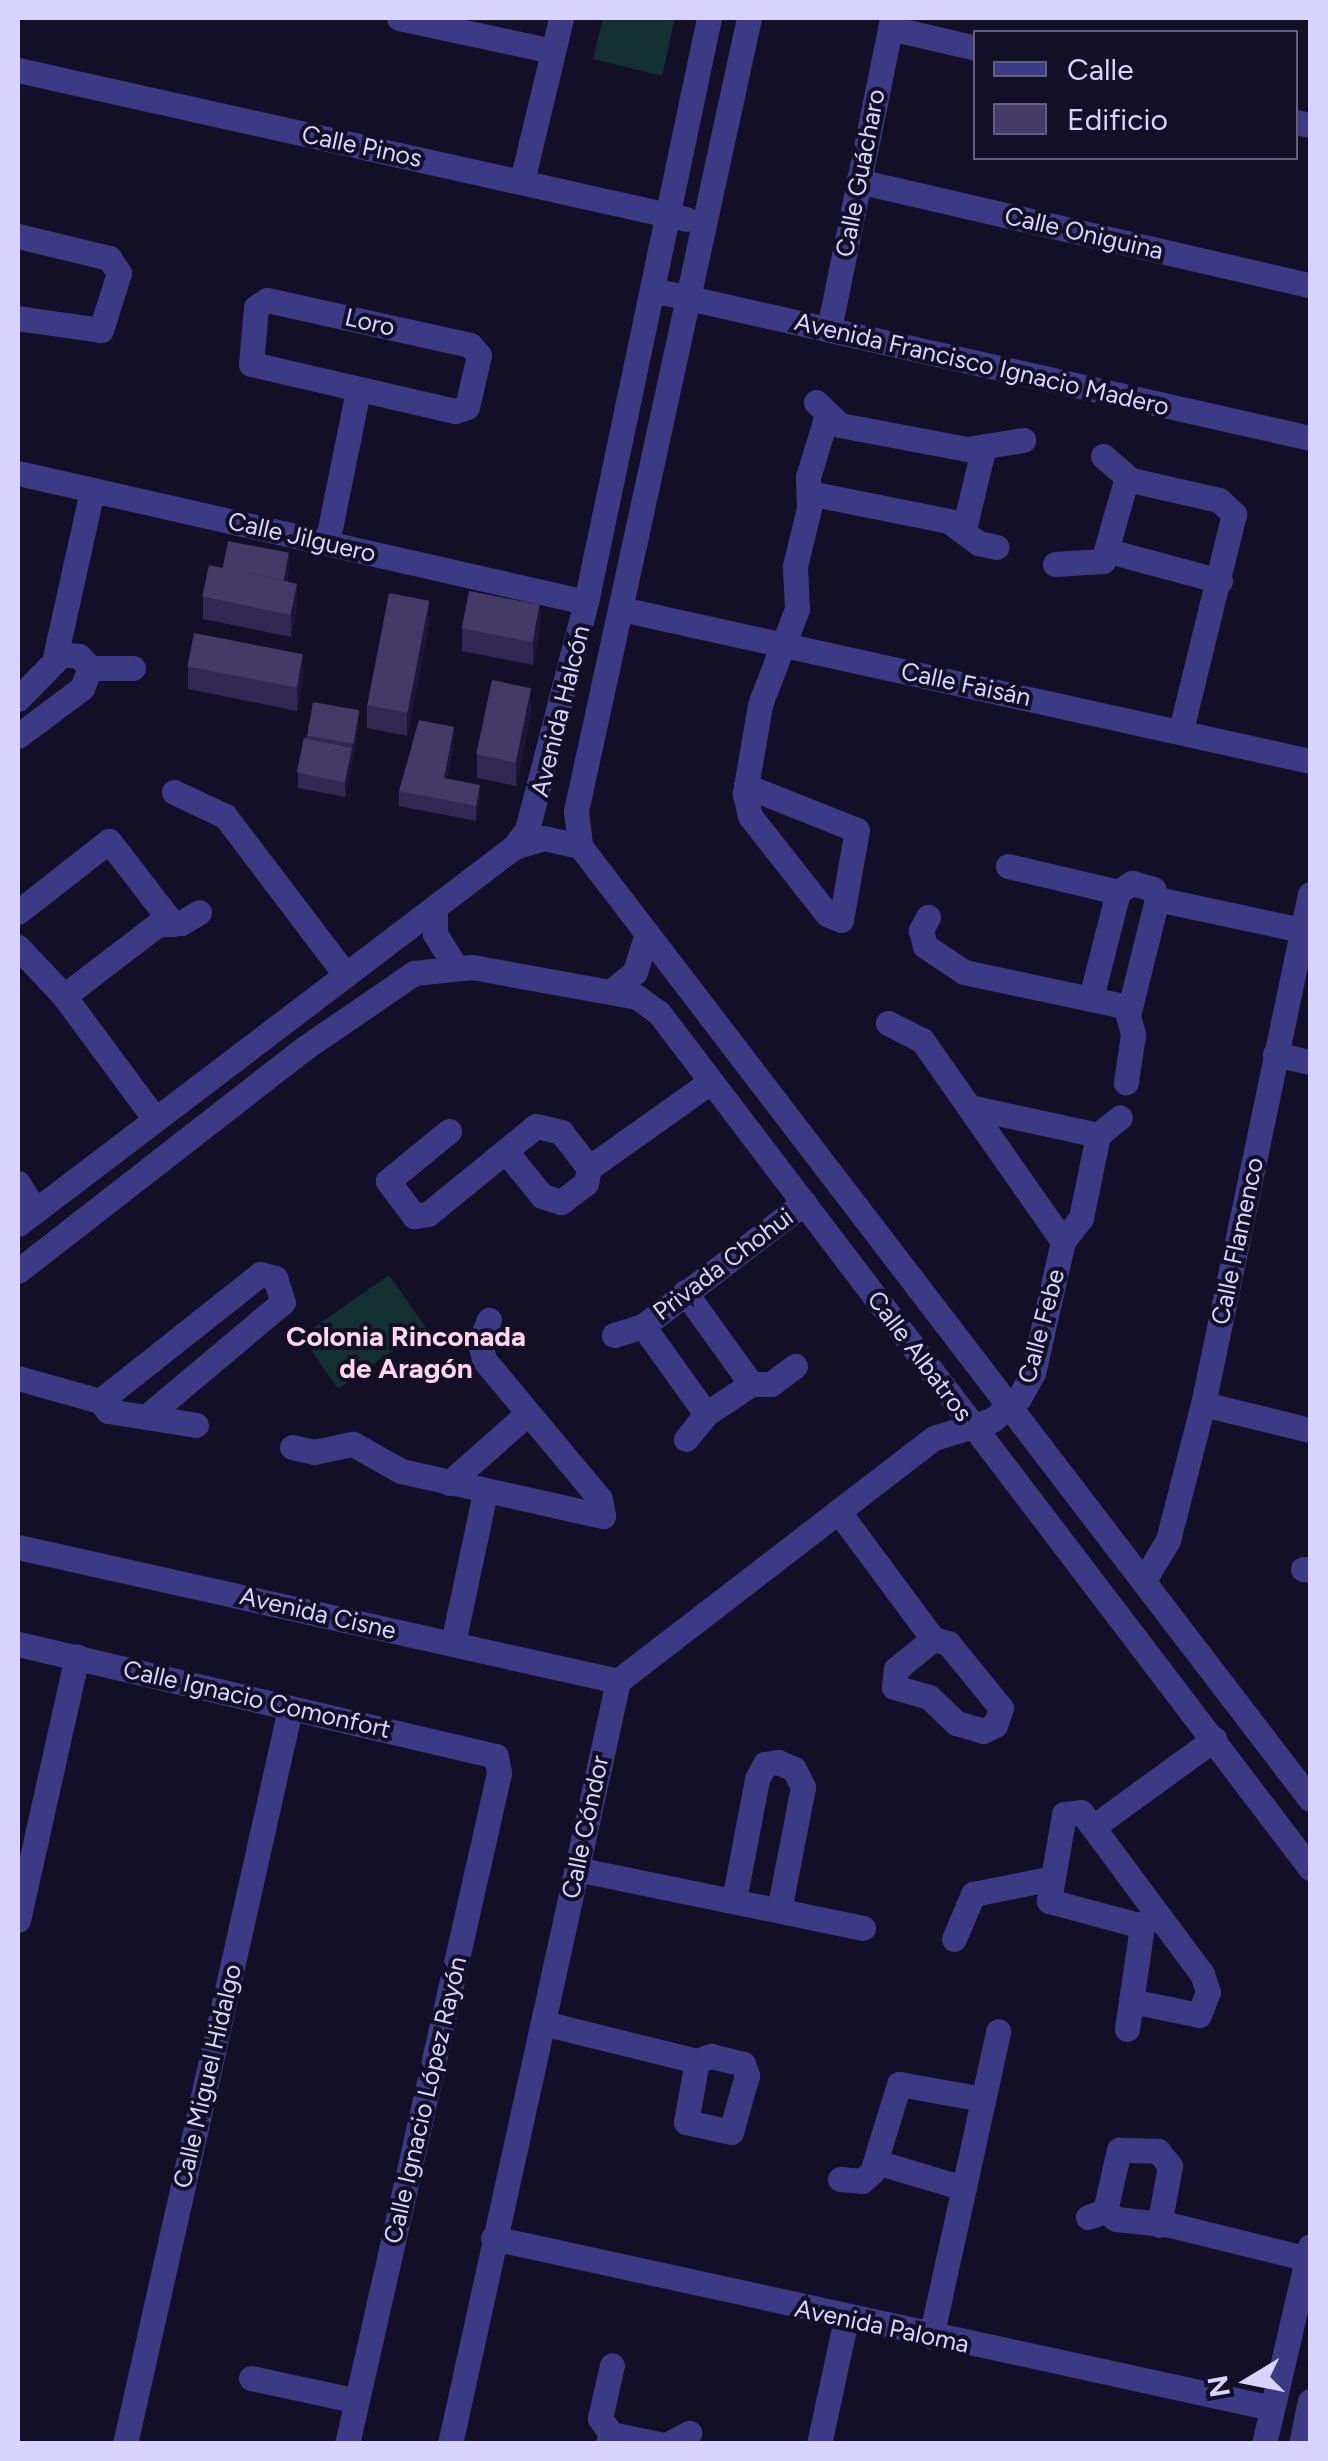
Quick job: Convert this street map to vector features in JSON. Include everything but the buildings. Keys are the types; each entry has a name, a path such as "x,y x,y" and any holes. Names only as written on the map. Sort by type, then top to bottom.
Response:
{"street":[{"path":"399,18 553,51"},
{"path":"522,181 561,18"},
{"name":"Avenida Halcón","path":"26,1217 514,847 540,797 586,602 709,18"},
{"name":"Avenida Halcón","path":"580,846 576,811 691,298 748,18"},
{"path":"891,23 973,47"},
{"name":"Calle Guácharo","path":"829,329 891,23"},
{"name":"Calle Pinos","path":"18,70 522,181 669,218 706,219"},
{"name":"Calle Oniguina","path":"858,181 1310,286"},
{"path":"18,236 116,263 119,273 100,330 18,318"},
{"name":"Avenida Francisco Ignacio Madero","path":"654,290 1310,438"},
{"name":"Loro","path":"273,300 474,347 478,359 464,410 358,390 248,362 256,308 273,300"},
{"path":"327,543 358,390"},
{"path":"746,786 857,830 848,910 841,920 827,914 750,816 746,786 762,700 798,609 795,566 821,410 967,450 1022,440"},
{"path":"964,530 984,446"},
{"path":"1103,456 1127,477 1232,508 1235,520 1181,730"},
{"name":"Calle Jilguero","path":"18,473 586,602"},
{"path":"1055,564 1089,566 1109,551 1127,477"},
{"path":"18,699 52,670 92,490"},
{"path":"808,493 949,520 978,543 997,547"},
{"path":"1109,551 1220,581"},
{"name":"Calle Faisán","path":"621,609 1310,761"},
{"path":"57,654 79,656 90,668 133,668"},
{"path":"18,736 82,688 90,668"},
{"path":"174,792 225,816 344,973"},
{"path":"514,847 544,838 580,846"},
{"path":"18,912 109,841 172,924"},
{"name":"Calle Albatros","path":"580,846 646,938 1310,1799"},
{"path":"1008,866 1118,892 1138,884 1153,889 1158,900 1129,1008 1126,1082"},
{"path":"1091,998 1118,892"},
{"name":"Calle Flamenco","path":"1144,1580 1168,1540 1203,1404 1310,898"},
{"path":"1158,900 1302,930"},
{"path":"18,1270 359,1008 414,973 455,966 438,943 435,906"},
{"path":"64,996 157,924 172,924 199,912"},
{"path":"928,917 922,941 954,968 1129,1008"},
{"path":"614,989 635,972 646,938"},
{"path":"18,947 64,996 155,1119"},
{"name":"Calle Albatros","path":"455,966 614,989 649,1004 1310,1868"},
{"name":"Calle Febe","path":"888,1023 922,1040 974,1108 1063,1241"},
{"path":"1275,1054 1310,1062"},
{"path":"508,1154 555,1203 586,1183 589,1168 710,1082"},
{"path":"974,1108 1098,1134 1120,1117"},
{"path":"449,1131 388,1181 414,1216 428,1214 508,1154 532,1128 550,1126 589,1168"},
{"name":"Calle Febe","path":"1010,1408 1033,1372 1063,1241 1082,1218 1098,1134"},
{"path":"18,1183 26,1217"},
{"name":"Privada Chohui","path":"614,1335 643,1326 804,1203"},
{"path":"100,1401 260,1274 275,1278 283,1302 146,1416"},
{"path":"686,1292 750,1384"},
{"path":"292,1447 314,1452 353,1444 400,1471 588,1517 606,1512 480,1351 490,1320"},
{"name":"Privada Chohui","path":"643,1326 706,1414"},
{"path":"686,1439 706,1414 750,1384 771,1384 794,1366"},
{"path":"18,1378 100,1401 108,1410 196,1425"},
{"path":"1203,1404 1310,1430"},
{"path":"618,1680 841,1515 934,1438 975,1428 1010,1408"},
{"path":"448,1483 527,1414"},
{"path":"453,1644 485,1492"},
{"path":"841,1515 933,1639"},
{"name":"Avenida Cisne","path":"18,1547 618,1680"},
{"name":"Calle Ignacio Comonfort","path":"18,1644 496,1756"},
{"path":"18,1920 78,1658"},
{"name":"Calle Cóndor","path":"450,2444 618,1680"},
{"name":"Calle Miguel Hidalgo","path":"124,2444 290,1709"},
{"path":"1094,1828 1214,1739"},
{"name":"Calle Ignacio López Rayón","path":"348,2444 499,1773 496,1756"},
{"path":"734,1900 757,1779 765,1764 778,1762 794,1769 803,1787 779,1910"},
{"path":"1131,2000 1193,2016 1207,2001 1202,1974 1149,1919 1094,1828 1081,1812 1064,1814 1050,1879 1053,1904 1149,1919"},
{"path":"576,1869 863,1928"},
{"path":"954,1939 969,1897 1050,1879"},
{"path":"1127,2028 1149,1919"},
{"path":"542,2023 697,2060"},
{"path":"931,2337 998,2031"},
{"path":"840,2178 866,2180 876,2162 899,2084 983,2099"},
{"path":"1158,2225 1170,2166 1158,2151 1118,2150 1097,2214 1116,2219 1309,2252 1264,2444"},
{"path":"876,2162 964,2188"},
{"name":"Avenida Paloma","path":"493,2238 846,2320 1272,2408"},
{"path":"819,2444 846,2320"},
{"path":"612,2365 600,2418 609,2439 659,2444"},
{"path":"252,2378 357,2401"},
{"path":"1301,2444 1310,2409"}],"green space":[{"path":"603,18 675,18 662,76 593,59"},
{"path":"389,1275 426,1327 338,1389 301,1336"}],"district":[{"name":"Colonia Rinconada de Aragón","path":"406,1352"}]}
